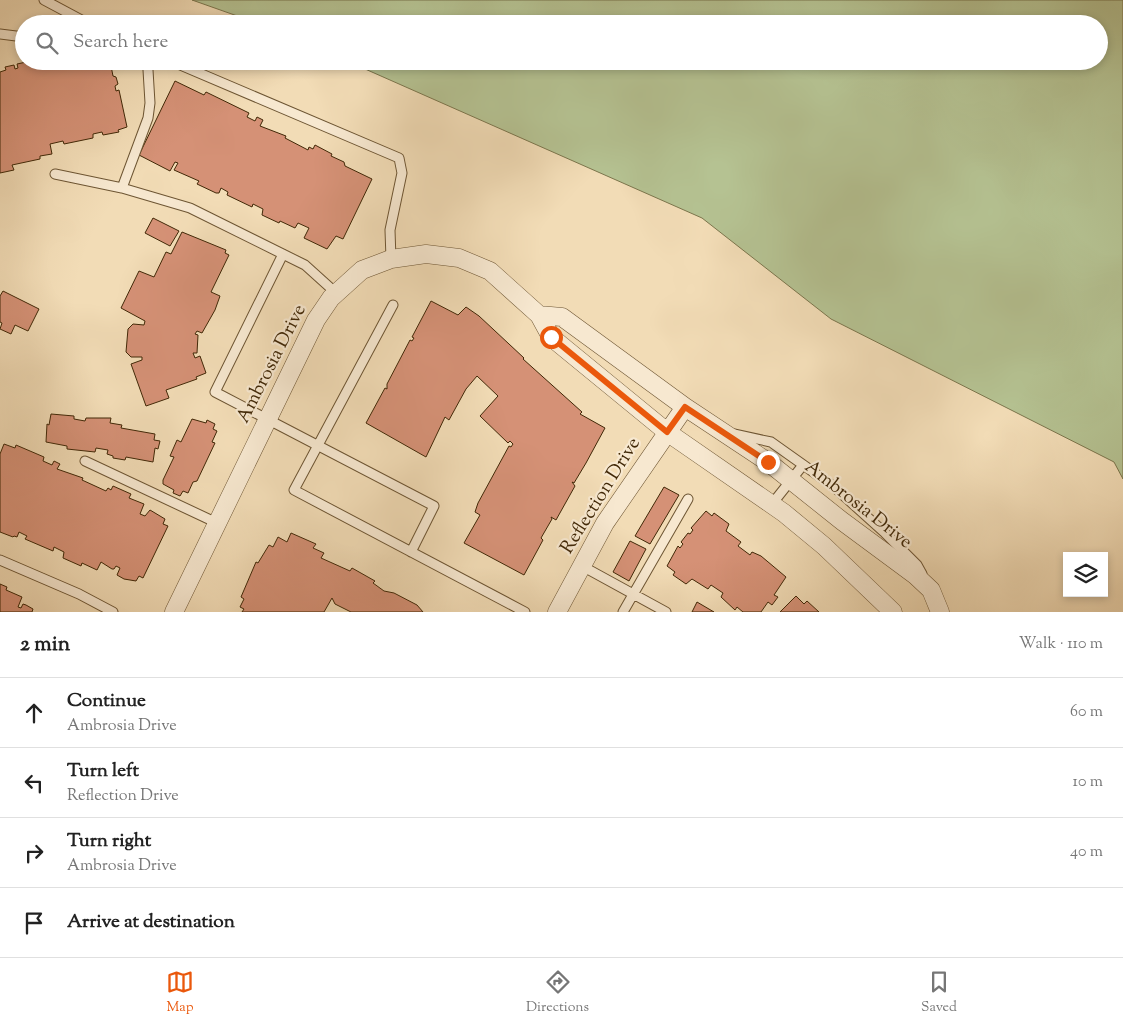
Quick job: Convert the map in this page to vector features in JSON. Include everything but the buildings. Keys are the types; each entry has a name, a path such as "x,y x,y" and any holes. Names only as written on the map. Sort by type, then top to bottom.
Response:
{"street":[{"name":"Ambrosia Drive","path":"174,612 316,320 336,293 362,270 391,259 426,254 459,258 490,271 538,314 551,337 667,432 772,504 824,546 893,612"},
{"name":"Ambrosia Drive","path":"538,314 562,317 685,407 791,480 842,521 916,575 931,590 940,612"},
{"name":"Reflection Drive","path":"557,612 604,523 685,407"}],"lane":[{"path":"44,0 72,15"},
{"path":"0,34 15,36"},
{"path":"122,188 148,118 150,103 148,70"},
{"path":"192,70 399,158 402,174 390,230 391,259"},
{"path":"55,174 122,188 190,208 305,265 336,293"},
{"path":"283,254 215,392 434,506 411,552"},
{"path":"393,306 317,444 294,490 525,612"},
{"path":"720,431 771,442 833,486 885,532 917,565 931,590"},
{"path":"85,461 217,523"},
{"path":"772,504 804,465"},
{"path":"623,612 688,499"},
{"path":"0,560 80,594 113,612"},
{"path":"582,566 666,612"}],"green space":[{"path":"192,0 1123,0 1123,479 1114,462 831,319 702,218 367,70 1108,70 1108,15 234,15"}],"route":[{"path":"551,337 667,432 685,407 768,462"}]}
